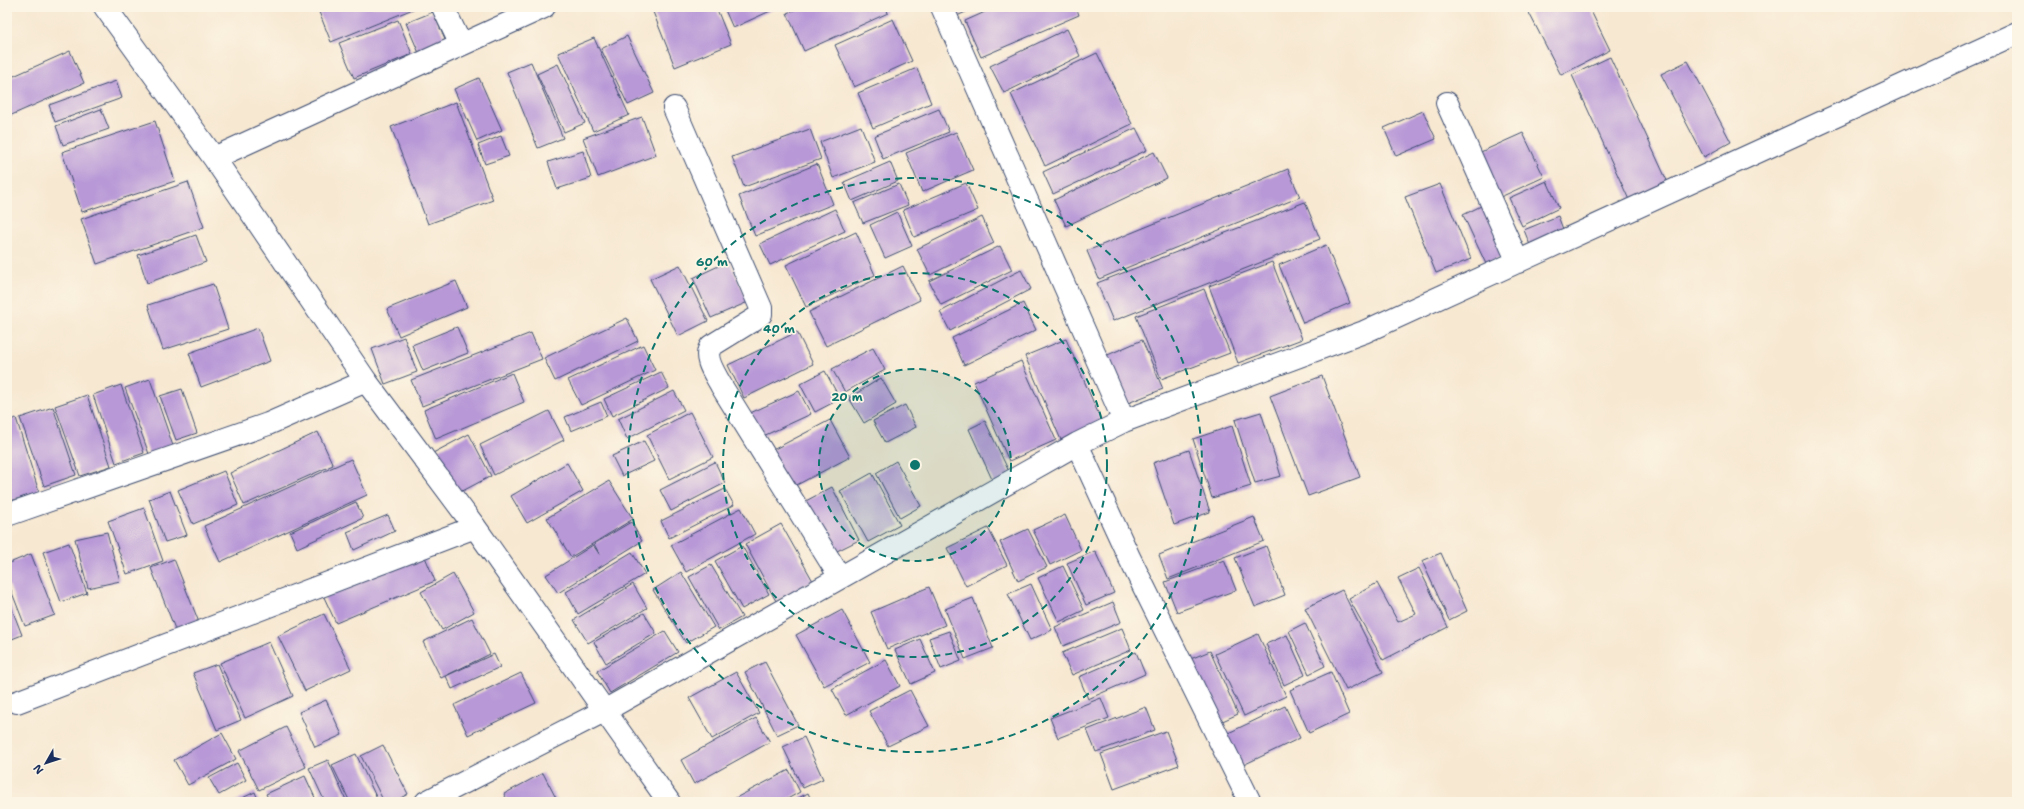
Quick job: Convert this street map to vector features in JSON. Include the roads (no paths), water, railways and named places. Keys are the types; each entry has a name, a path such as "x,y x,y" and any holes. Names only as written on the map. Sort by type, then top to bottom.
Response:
{"street":[{"path":"105,7 214,158 366,381 475,526 669,802"},
{"path":"443,7 461,45"},
{"path":"214,158 544,7"},
{"path":"942,7 1124,421"},
{"path":"426,802 604,711 1077,444 1124,421 1364,332 2017,33"},
{"path":"1447,103 1518,262"},
{"path":"674,108 761,308 762,314 711,346 708,351 708,358 722,387 840,577"},
{"path":"7,515 268,424 366,381"},
{"path":"1077,444 1129,557 1250,802"},
{"path":"17,702 475,526"}]}
